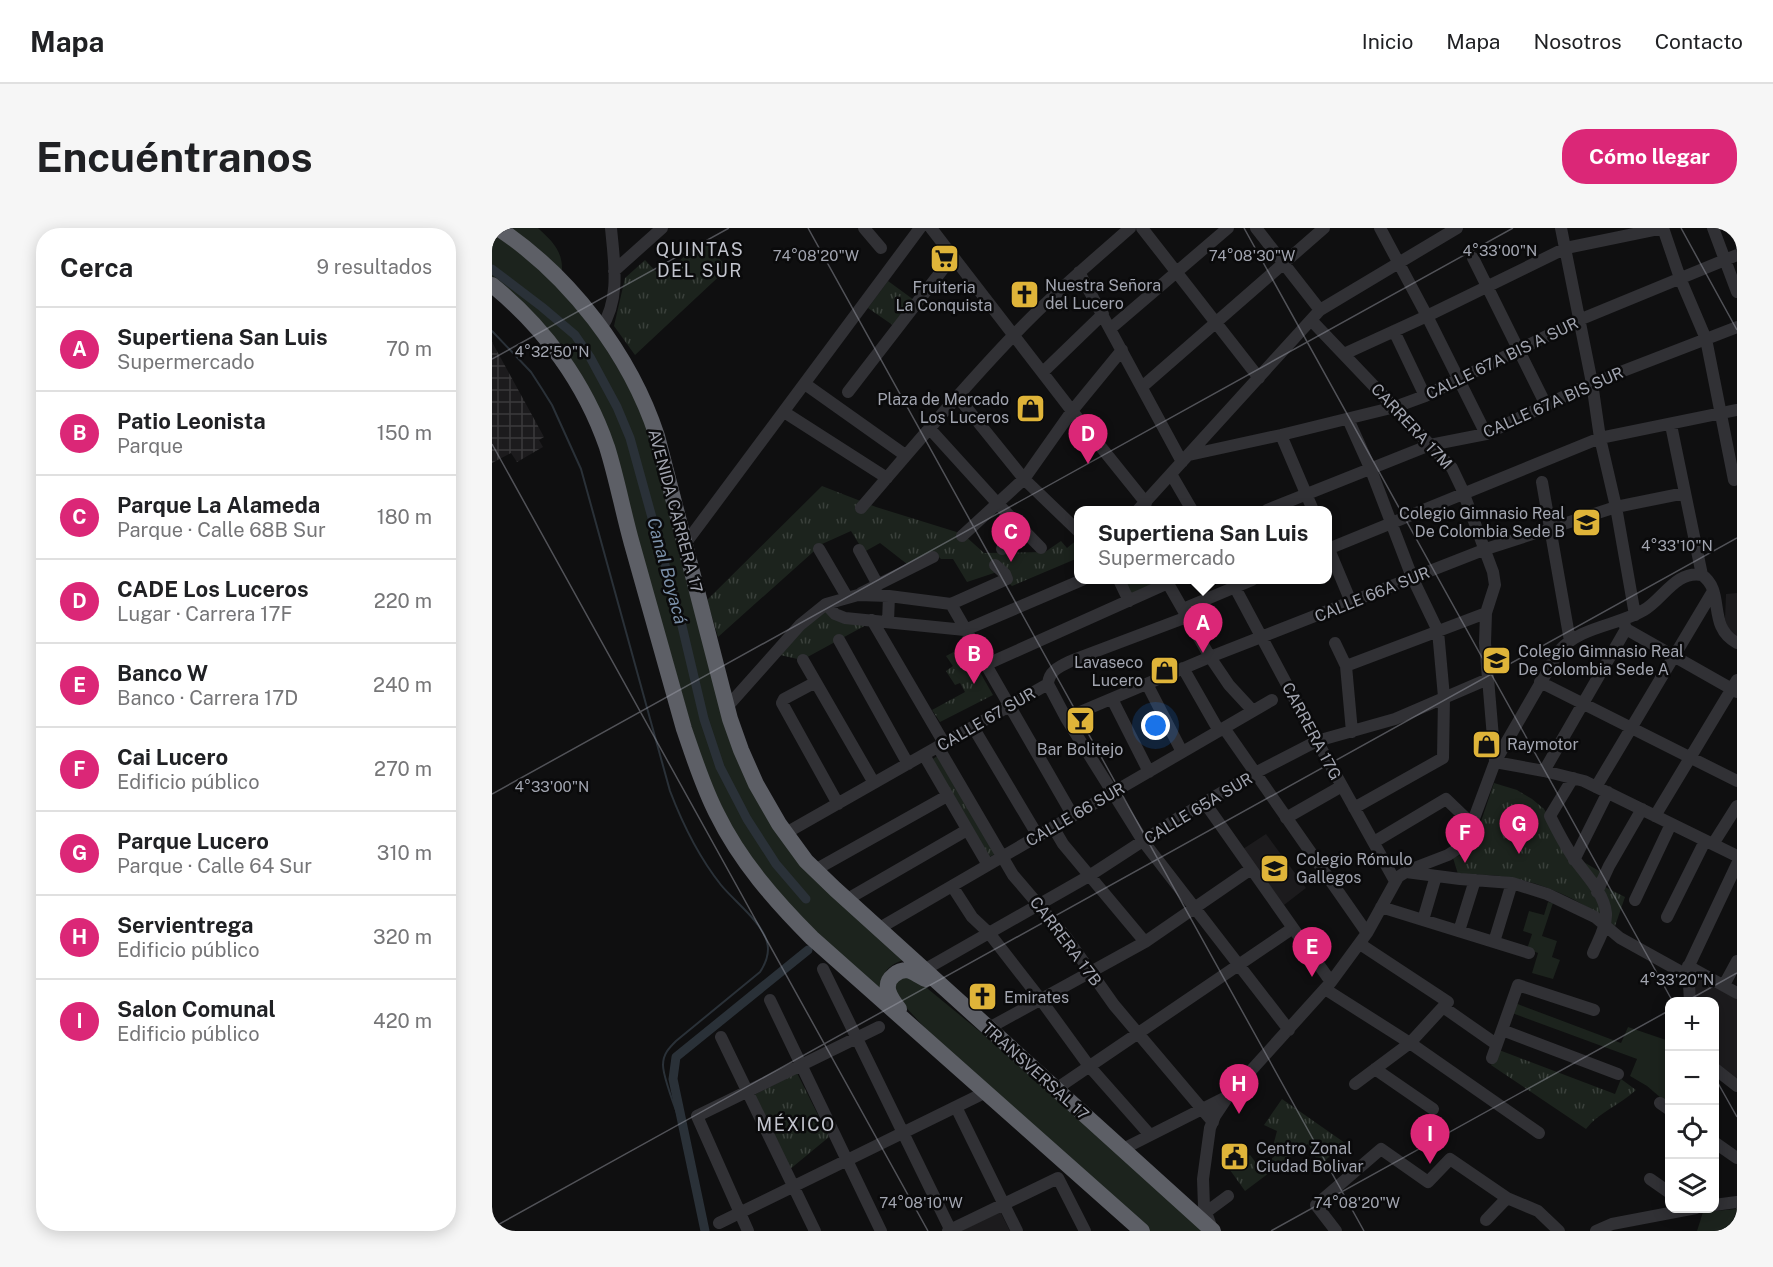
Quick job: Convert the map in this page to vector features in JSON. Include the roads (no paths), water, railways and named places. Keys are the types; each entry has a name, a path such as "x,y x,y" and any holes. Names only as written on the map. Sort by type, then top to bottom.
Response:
{"highway":[{"name":"AVENIDA CARRERA 17","path":"498,228 524,246 552,272 601,329 639,392 650,418 728,707 748,767 786,833"},
{"path":"492,285 521,312 556,351 579,387 596,420 612,466 661,649 694,759 717,815 748,866 778,903 812,938 1142,1231"},
{"name":"TRANSVERSAL 17","path":"786,833 814,870 846,900 1214,1231"},
{"path":"915,1030 894,1002 888,990 888,981 894,974 907,970 942,987"}],"street":[{"path":"601,329 613,300 614,271 610,228"},
{"path":"614,271 662,228"},
{"path":"865,228 881,248"},
{"path":"685,544 920,228"},
{"path":"949,228 935,233 1043,372 1141,506"},
{"path":"861,508 957,396 1014,335 1079,272 1130,228"},
{"path":"1142,228 1259,378"},
{"path":"1110,329 1228,228"},
{"path":"1256,228 1320,310"},
{"path":"1142,387 1324,228"},
{"path":"1544,771 1628,621 1616,507 1600,438 1592,383 1561,228"},
{"path":"1344,354 1566,248 1663,228 1680,278 1706,339 1735,479"},
{"path":"1713,228 1731,258 1737,292"},
{"path":"1381,229 1427,316 1485,435"},
{"path":"1143,506 1320,310 1450,230"},
{"path":"848,392 953,256"},
{"path":"1473,258 1546,405"},
{"name":"CALLE 67A BIS A SUR","path":"1186,459 1395,407 1425,396 1579,321 1731,258"},
{"path":"1079,272 1142,387 1186,459"},
{"path":"1043,372 1103,314"},
{"name":"CARRERA 17M","path":"1311,320 1452,468 1464,494 1493,573 1494,585 1486,612 1485,643 1495,762"},
{"name":"CALLE 67A BIS SUR","path":"1277,506 1430,445 1485,435 1592,383 1737,327"},
{"path":"1394,332 1425,396"},
{"path":"962,536 1024,479 1072,411 1122,350"},
{"path":"805,384 905,455"},
{"path":"957,396 1024,479 1074,527"},
{"path":"1332,546 1600,438 1737,410"},
{"path":"784,412 886,478"},
{"path":"1348,419 1371,470 1412,577 1438,631 1444,697 1443,758 1354,808"},
{"path":"1671,425 1702,575 1710,583 1713,591 1721,628 1737,643"},
{"path":"929,428 1041,548"},
{"path":"1281,435 1311,506"},
{"path":"1172,474 1190,506"},
{"path":"1542,482 1570,641"},
{"name":"CALLE 66A SUR","path":"1066,718 1210,657 1486,549 1616,507 1685,493"},
{"path":"1002,549 1023,530"},
{"path":"819,549 852,596"},
{"path":"859,550 878,585"},
{"path":"728,707 800,625 826,604 878,585 933,557"},
{"path":"1332,557 1351,602"},
{"path":"852,596 889,596 951,604 1005,580 1007,576 995,565"},
{"path":"1214,1231 1205,1213 1203,1179 1210,1128 1229,1095 1328,986 1364,939 1400,876 1454,852 1466,840 1495,762 1559,651 1570,641 1585,633 1628,621 1651,605 1678,580 1689,575 1702,575"},
{"path":"826,604 840,616 965,630 1074,582"},
{"path":"1121,584 1129,601"},
{"path":"985,665 1129,601 1161,584"},
{"path":"1169,584 1210,657 1229,685 1253,711"},
{"name":"CALLE 67 SUR","path":"786,833 1048,684 1050,674 1073,660 1185,613 1231,584"},
{"name":"CARRERA 17G","path":"1234,584 1354,808 1374,842 1400,876"},
{"path":"1574,860 1602,789 1631,729 1713,591"},
{"path":"888,622 889,596"},
{"path":"951,604 1073,816"},
{"path":"1346,666 1486,612"},
{"name":"CARRERA 17B","path":"872,620 1013,875 1040,904 1114,1005 1213,1122"},
{"path":"1628,621 1674,657 1735,687 1655,816"},
{"path":"839,640 908,764"},
{"path":"1335,643 1346,666 1352,732"},
{"path":"802,660 874,783"},
{"path":"1183,668 1221,729 1286,818 1364,939 1496,1044"},
{"name":"CALLE 65A SUR","path":"924,970 1089,876 1205,802 1317,741 1395,719 1488,680"},
{"path":"1540,682 1737,781"},
{"path":"814,683 783,701 838,804"},
{"path":"1048,684 1066,718 1143,841 1289,1030"},
{"path":"1147,684 1182,752"},
{"path":"1112,699 1149,772"},
{"name":"CALLE 66 SUR","path":"878,929 1272,700"},
{"path":"973,727 1038,836"},
{"path":"924,755 987,865"},
{"path":"1495,762 1573,778 1602,789 1737,856"},
{"path":"1573,778 1550,816 1574,860 1597,892 1606,914 1605,924 1593,953"},
{"path":"1286,818 1342,786"},
{"path":"814,870 947,796"},
{"path":"1374,842 1446,799 1473,825"},
{"path":"1205,802 1293,928 1328,986 1539,1133"},
{"path":"1667,916 1709,842 1737,806"},
{"path":"1597,892 1609,866 1642,809"},
{"path":"1635,900 1671,824"},
{"path":"1053,827 1063,844 1145,942"},
{"path":"846,900 967,830"},
{"path":"1690,997 1687,970 1737,864"},
{"path":"989,1028 1145,942 1251,869"},
{"path":"1400,876 1436,876 1512,883 1558,898 1595,916 1620,938 1737,993"},
{"path":"1423,920 1436,876"},
{"path":"1459,931 1474,880"},
{"path":"1494,942 1512,883"},
{"path":"951,886 972,917 989,933 1041,999 1089,1066 1150,1136"},
{"path":"1381,907 1529,953"},
{"path":"1056,1089 1293,928"},
{"path":"1724,986 1737,961"},
{"path":"823,969 950,1231 1058,1178 1085,1231"},
{"path":"1492,1058 1518,985 1594,1010"},
{"path":"770,1000 881,1231"},
{"path":"1355,1084 1410,1043 1445,1004"},
{"path":"748,1231 697,1116 879,1027"},
{"path":"1502,1030 1618,1074"},
{"path":"721,1036 815,1231"},
{"path":"1375,1069 1433,1109"},
{"path":"1719,1072 1737,1086"},
{"path":"720,1223 986,1092"},
{"path":"1123,1149 1229,1095"},
{"path":"956,1107 1017,1231"},
{"path":"1719,1145 1737,1158"},
{"path":"1336,1231 1316,1205 1381,1149 1428,1182 1450,1160 1507,1198 1538,1211 1559,1231"},
{"path":"1181,1202 1194,1196 1203,1179"},
{"path":"1650,1179 1665,1190"},
{"path":"1205,1213 1228,1196"},
{"path":"1486,1220 1507,1198"},
{"path":"1596,1231 1612,1224 1674,1213"}],"waterway":[{"name":"Canal Boyacá","path":"492,269 575,335 590,357 617,407 630,438 682,626 704,719 720,767 747,819 776,864 806,899"},
{"path":"492,331 531,372 542,389 552,405 581,469 670,791 680,816 713,874 754,919 767,942 767,958 760,972 676,1041 665,1054 663,1065 666,1080 686,1137"},
{"path":"705,1231 673,1079 676,1057 808,950"}],"place":[{"name":"Fruiteria La Conquista","path":"944,259"},
{"name":"Nuestra Señora del Lucero","path":"1024,294"},
{"name":"Plaza de Mercado Los Luceros","path":"1030,408"},
{"name":"CADE Los Luceros","path":"1088,464"},
{"name":"Colegio Gimnasio Real De Colombia Sede B","path":"1586,522"},
{"name":"Parque La Alameda","path":"1011,562"},
{"name":"Supertiena San Luis","path":"1203,653"},
{"name":"Colegio Gimnasio Real De Colombia Sede A","path":"1497,660"},
{"name":"Lavaseco Lucero","path":"1164,671"},
{"name":"Patio Leonista","path":"974,684"},
{"name":"Bar Bolitejo","path":"1080,721"},
{"name":"Raymotor","path":"1486,744"},
{"name":"Parque Lucero","path":"1519,854"},
{"name":"Cai Lucero","path":"1465,863"},
{"name":"Colegio Rómulo Gallegos","path":"1275,868"},
{"name":"Banco W","path":"1312,977"},
{"name":"Emirates","path":"983,997"},
{"name":"Servientrega","path":"1239,1114"},
{"name":"Centro Zonal Ciudad Bolivar","path":"1235,1157"},
{"name":"Salon Comunal","path":"1430,1164"}],"district":[{"name":"QUINTAS DEL SUR","path":"700,260"},
{"name":"MÉXICO","path":"796,1125"}]}
